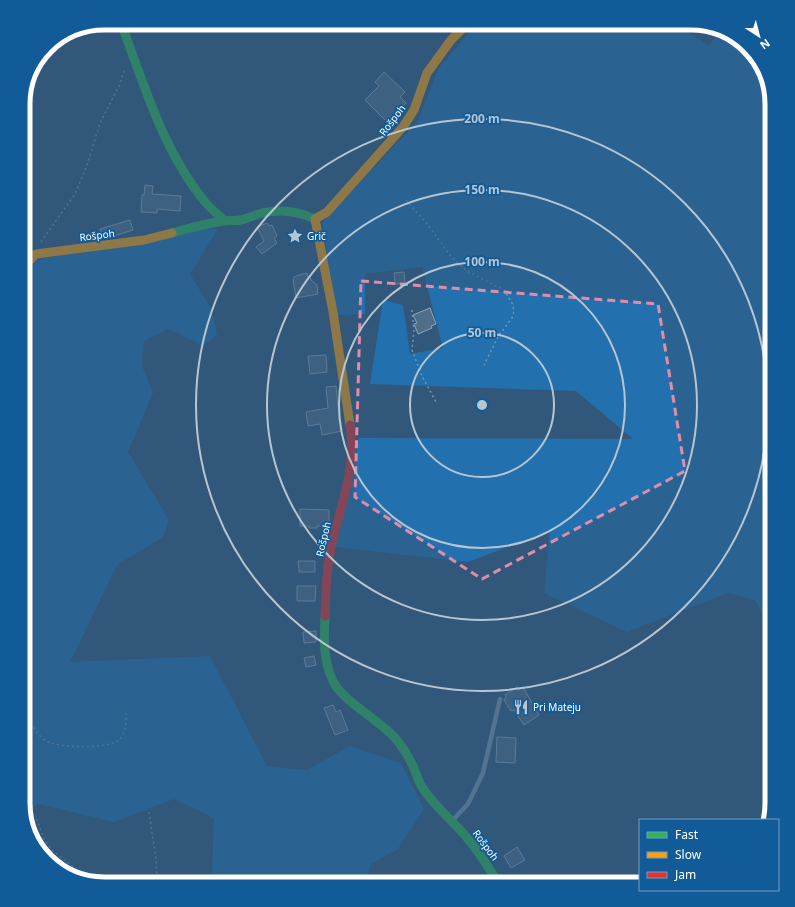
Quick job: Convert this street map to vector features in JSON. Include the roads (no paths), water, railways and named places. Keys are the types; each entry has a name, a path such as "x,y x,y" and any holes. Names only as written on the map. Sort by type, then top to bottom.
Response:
{"street":[{"path":"124,30 148,97 177,159 209,208 224,221"},
{"name":"Rošpoh","path":"315,219 326,212 403,127 414,110 427,73 451,40 461,30"},
{"name":"Rošpoh","path":"30,260 36,254 144,240 197,226 224,221 240,220 263,213 292,210 315,219"},
{"name":"Rošpoh","path":"315,219 333,312 353,442 347,491 331,549 326,579 324,638 327,664 332,680 341,693 384,727 396,739 412,764 421,786 482,857 495,877"}],"lane":[{"path":"452,821 468,804 483,773 500,699"}],"place":[{"name":"Grič","path":"295,236"},
{"name":"Pri Mateju","path":"521,707"}]}
